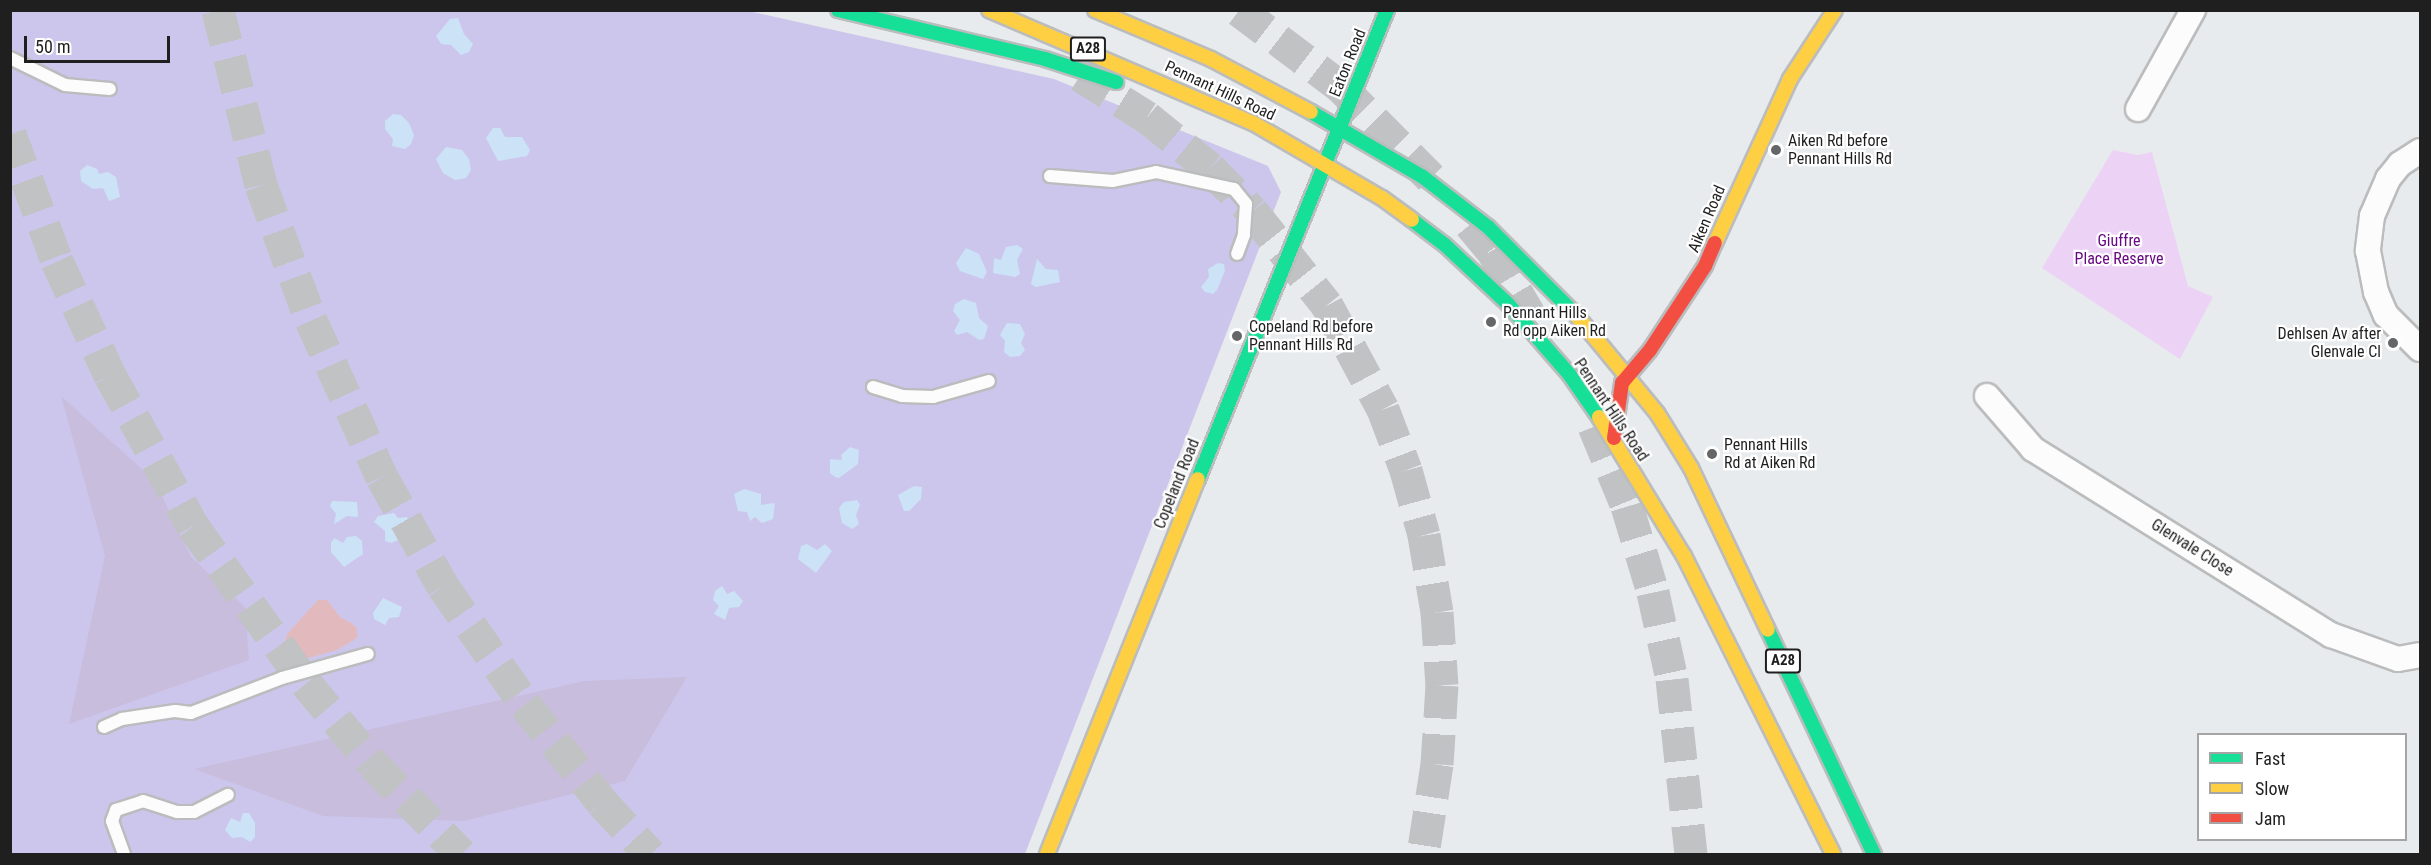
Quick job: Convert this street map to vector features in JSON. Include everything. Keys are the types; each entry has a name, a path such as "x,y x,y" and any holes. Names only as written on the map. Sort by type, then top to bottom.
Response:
{"main road":[{"path":"838,10 1045,59 1253,123"},
{"name":"Pennant Hills Road","path":"989,10 1046,32 1253,123 1382,198 1445,245 1508,304 1578,386 1614,438 1684,556 1833,855"},
{"name":"Eaton Road","path":"1339,127 1387,10"},
{"name":"Aiken Road","path":"1614,438 1617,402 1629,374 1650,350 1705,266 1762,134 1791,79 1835,10"},
{"name":"Pennant Hills Road","path":"1101,12 1211,59 1339,127 1423,177 1488,227 1553,288 1629,374 1677,445 1714,511 1874,855"},
{"name":"Copeland Road","path":"1047,855 1339,127"}],"street":[{"path":"2138,109 2193,10"},
{"path":"2421,151 2400,164 2388,180 2372,216 2368,250 2376,292 2386,315 2421,349"},
{"name":"Glenvale Close","path":"1988,396 2033,449 2331,635 2398,659 2421,655"}],"lane":[{"path":"10,58 65,85 110,89"},
{"path":"1050,176 1113,181 1156,172 1234,189 1246,204 1244,235 1237,254"},
{"path":"1578,386 1606,387 1629,374"},
{"path":"873,387 902,396 933,397 989,381"},
{"path":"104,727 122,719 175,711 191,713 282,678 368,654"},
{"path":"124,855 112,821 116,810 143,801 177,812 194,812 228,795"}],"shaded area":[{"path":"11,11 748,11 1054,79 1268,166 1281,192 1025,854 11,854"},
{"path":"61,396 155,481 191,557 245,607 249,660 69,724 105,556"},
{"path":"318,600 327,600 340,617 357,628 357,638 337,650 287,664 279,657 288,633"},
{"path":"687,677 625,781 464,821 323,816 194,769 584,681"}],"sand":[{"path":"458,18 464,34 473,44 469,52 461,55 451,45 441,44 436,36 450,19"},
{"path":"393,114 401,115 409,123 414,135 411,144 405,149 392,146 393,139 385,129 385,121"},
{"path":"493,128 500,128 505,137 522,137 530,150 527,156 498,161 486,138"},
{"path":"446,147 462,150 469,159 471,170 466,178 455,180 443,173 436,159"},
{"path":"87,165 97,169 99,174 108,172 116,177 120,197 109,201 103,188 93,189 81,181 80,171"},
{"path":"1017,245 1023,249 1017,260 1020,274 1015,277 993,273 994,258 1001,260 1006,247"},
{"path":"966,248 979,254 987,272 983,279 960,271 956,263"},
{"path":"1037,259 1046,269 1058,270 1060,282 1036,287 1031,284"},
{"path":"1218,263 1224,264 1225,271 1217,290 1213,294 1205,292 1201,287 1209,277 1208,269"},
{"path":"964,299 976,303 979,318 988,326 984,339 979,340 967,332 957,335 954,331 960,320 953,311 955,304"},
{"path":"1007,323 1020,324 1025,334 1021,343 1025,350 1020,356 1010,357 1004,352 1005,341 1000,335"},
{"path":"850,447 859,450 858,464 839,478 835,477 830,473 830,459 842,460 841,455"},
{"path":"914,486 922,487 921,499 909,511 904,511 898,495"},
{"path":"744,489 761,494 761,505 775,503 773,519 762,523 755,517 750,521 747,512 738,511 734,494"},
{"path":"857,500 860,505 856,515 859,524 852,529 842,523 839,508 844,502"},
{"path":"332,501 357,502 358,517 347,516 334,524 336,514 330,506"},
{"path":"394,513 398,518 407,517 411,524 418,522 423,526 421,531 391,543 385,541 385,531 374,522 378,516"},
{"path":"356,536 362,541 363,554 344,567 331,552 331,543 334,538 343,543 347,537"},
{"path":"807,544 817,550 825,544 832,551 816,573 798,559 801,546"},
{"path":"722,586 727,594 734,591 743,601 739,607 729,608 725,620 714,614 719,606 713,600 715,591"},
{"path":"383,598 402,607 399,617 389,618 385,625 374,619 373,613"},
{"path":"243,813 249,813 255,823 255,837 250,842 242,837 232,838 225,830 231,818 240,822"}],"green space":[{"name":"Giuffre Place Reserve","path":"2113,150 2138,155 2152,152 2188,286 2213,297 2180,359 2042,268"}],"tunnel":[{"path":"218,10 261,185 311,320 382,477 443,586 525,704 602,802 650,854"},
{"path":"1239,10 1340,86 1431,178"},
{"path":"1080,75 1147,117 1210,168 1252,211 1327,305 1383,409 1406,470 1424,535 1437,612 1442,685 1437,764 1423,854"},
{"path":"10,134 57,261 110,375 193,526 306,683 373,764 461,854"},
{"path":"1470,224 1492,250 1535,324"},
{"path":"1594,426 1627,506 1653,592 1672,679 1691,854"}],"traffic: fast":[{"path":"838,10 1045,59 1116,82"},
{"path":"1198,479 1387,10"},
{"path":"1311,112 1423,177 1488,227 1577,316"},
{"path":"1412,220 1445,245 1508,304 1569,374 1599,417"},
{"path":"1768,630 1874,854"}],"traffic: slow":[{"path":"989,10 1253,123 1382,198 1412,220"},
{"path":"1095,10 1211,59 1311,112"},
{"path":"1715,243 1790,79 1835,10"},
{"path":"1577,316 1657,413 1691,468 1768,630"},
{"path":"1599,417 1684,556 1833,854"},
{"path":"1047,854 1198,479"}],"traffic: jam":[{"path":"1614,438 1622,383 1650,350 1705,266 1715,243"}],"place":[{"name":"Aiken Rd before Pennant Hills Rd","path":"1776,150"},
{"name":"Pennant Hills Rd opp Aiken Rd","path":"1491,322"},
{"name":"Copeland Rd before Pennant Hills Rd","path":"1237,336"},
{"name":"Dehlsen Av after Glenvale Cl","path":"2393,343"},
{"name":"Pennant Hills Rd at Aiken Rd","path":"1712,454"}]}
